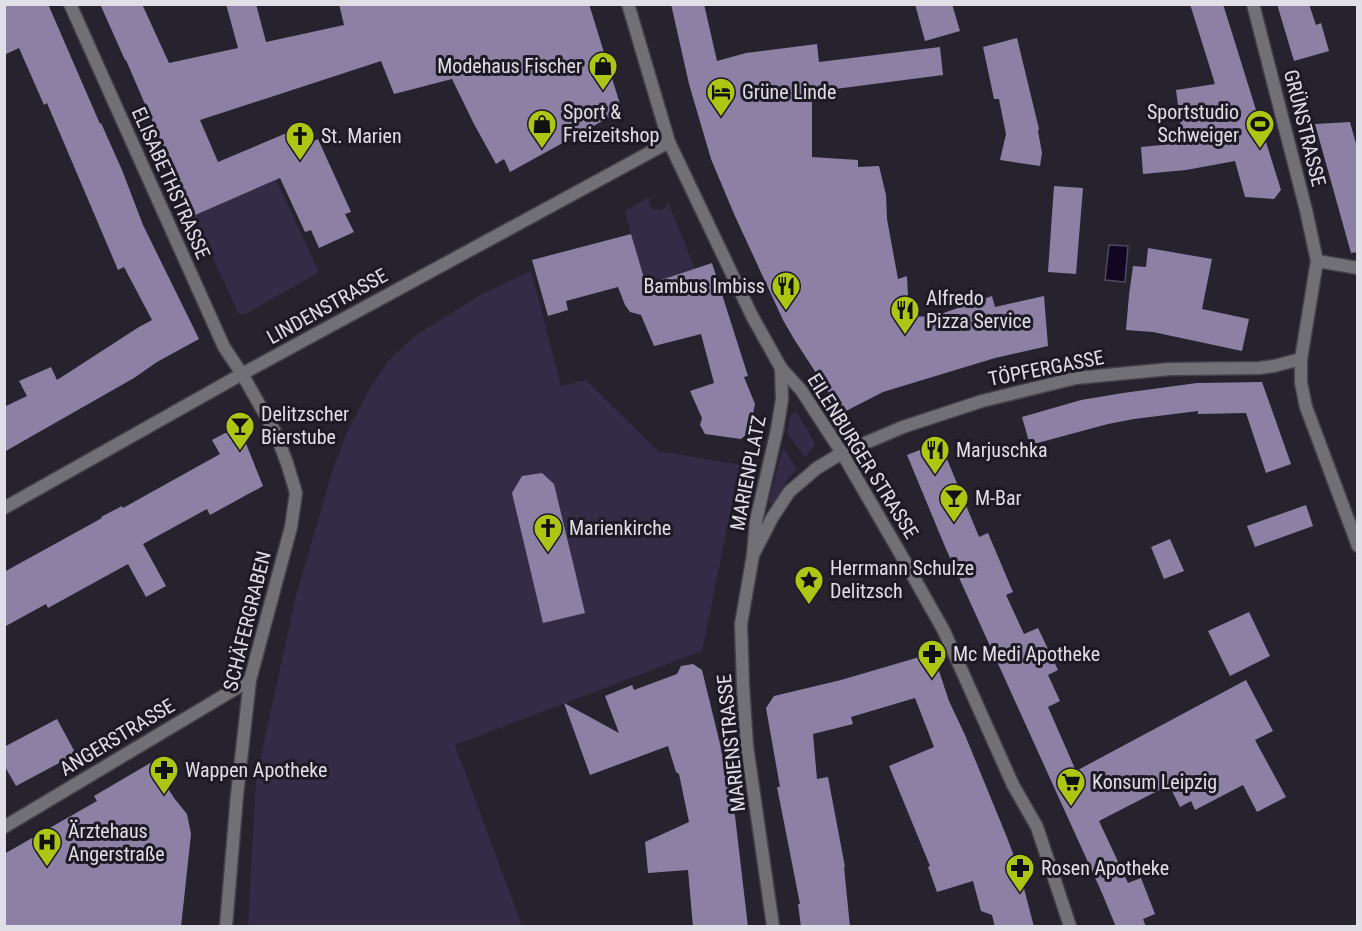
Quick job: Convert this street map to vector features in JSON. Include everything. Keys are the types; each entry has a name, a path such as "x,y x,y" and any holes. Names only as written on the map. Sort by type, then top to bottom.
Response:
{"street":[{"name":"ELISABETHSTRASSE","path":"70,4 224,347 242,374"},
{"name":"EILENBURGER STRASSE","path":"628,4 669,142 752,316 782,368 801,390 842,453 953,650 1013,785 1037,827 1070,927"},
{"name":"GRÜNSTRASSE","path":"1253,4 1317,261"},
{"name":"LINDENSTRASSE","path":"4,508 242,374 669,142"},
{"path":"1358,268 1317,261 1301,359 1301,384 1306,407 1358,546"},
{"name":"TÖPFERGASSE","path":"842,453 903,426 982,401 1076,378 1170,369 1259,368 1301,359"},
{"name":"MARIENPLATZ","path":"753,555 756,521 782,399 782,368"},
{"name":"SCHÄFERGRABEN","path":"226,927 237,795 250,680 291,527 296,493 275,432 242,374"},
{"name":"MARIENPLATZ","path":"753,555 772,518 789,492 817,468 842,453"},
{"name":"MARIENSTRASSE","path":"753,555 741,624 743,686 747,746 773,927"},
{"name":"ANGERSTRASSE","path":"4,827 250,680"}],"shaded area":[{"path":"276,180 319,272 244,315 239,314 193,216"},
{"path":"649,197 649,204 653,210 661,210 668,202 695,269 645,285 625,211"},
{"path":"1109,245 1128,246 1125,282 1105,280"},
{"path":"531,271 561,386 586,380 658,451 740,465 702,651 455,745 522,926 248,926 256,779 296,596 333,469 347,432 371,387 389,360 415,336 480,295"},
{"path":"795,412 814,441 814,446 805,457 787,433 791,414"},
{"path":"783,448 797,469 770,504 769,501"}],"building":[{"path":"4,4 48,4 122,170 143,225 199,339 4,452 4,407 27,396 19,381 51,367 57,380 152,320 124,267 118,270 47,103 44,105 19,48 4,55"},
{"path":"100,4 142,4 169,63 238,48 226,4 256,4 266,42 344,25 339,4 589,4 620,104 617,113 510,172 504,159 496,164 452,79 394,94 381,61 200,120 218,162 301,127 308,144 318,139 351,212 345,214 354,232 319,248 311,230 305,232 280,178 193,216"},
{"path":"671,4 704,4 717,61 746,53 817,44 819,62 940,47 943,75 812,92 812,157 858,160 858,167 879,166 886,195 887,219 898,279 907,276 909,317 935,316 992,296 995,307 1044,296 1048,346 995,358 883,392 842,413 783,320 711,159 689,84"},
{"path":"915,4 952,4 960,31 925,41"},
{"path":"1190,4 1223,4 1281,190 1274,199 1245,197 1235,161 1186,170 1143,174 1141,147 1183,143 1176,90 1215,84"},
{"path":"1277,4 1309,4 1316,25 1321,23 1329,51 1294,61"},
{"path":"1017,38 1039,129 1042,153 1040,166 1000,160 1006,134 999,99 994,99 983,47"},
{"path":"1350,122 1358,151 1358,252 1351,253 1315,124"},
{"path":"1054,186 1083,188 1076,274 1048,272"},
{"path":"631,234 646,285 712,263 748,376 744,377 755,404 749,432 741,439 705,434 700,425 702,418 690,391 714,383 701,334 654,346 641,315 630,312 618,287 566,301 568,310 548,316 532,260"},
{"path":"1148,248 1212,259 1202,309 1249,319 1242,351 1153,332 1126,330 1133,266 1146,267"},
{"path":"1262,382 1291,464 1266,473 1246,413 1198,414 1198,411 1134,419 1030,445 1022,417 1081,400 1123,393 1197,383"},
{"path":"225,433 243,436 263,486 210,515 207,509 143,544 166,586 146,597 128,564 48,608 46,604 4,627 4,572 220,454 212,440"},
{"path":"940,442 979,537 988,533 1013,592 1006,595 1024,634 1038,628 1058,670 1048,675 1060,701 1048,707 1076,771 1246,680 1273,731 1255,740 1286,797 1257,812 1243,785 1195,810 1191,801 1180,807 1169,785 1099,821 1128,883 1141,878 1155,914 1143,919 1146,927 1116,927 946,549 907,455"},
{"name":"Marienkirche","path":"542,473 554,484 585,613 543,623 512,493 522,476"},
{"path":"1306,505 1313,526 1255,547 1247,526"},
{"path":"1170,539 1184,571 1164,579 1151,547"},
{"path":"1249,612 1270,656 1230,676 1208,631"},
{"path":"933,653 949,701 1019,869 1034,927 995,927 992,915 981,911 973,881 937,892 928,867 930,866 889,766 934,747 915,698 851,717 853,724 813,734 817,779 828,777 845,867 850,927 801,927 798,904 800,904 777,787 780,787 766,708 774,696 841,680"},
{"path":"693,664 702,670 720,744 735,816 748,927 693,927 688,870 648,873 645,842 689,822 679,774 676,772 668,746 590,775 564,703 619,733 605,696 632,685 634,690 677,674 681,666"},
{"path":"57,719 76,754 16,786 4,765 4,747"},
{"path":"152,762 174,798 187,814 191,834 181,927 4,927 4,854 97,801 94,796"}],"place":[{"name":"Modehaus Fischer","path":"603,92"},
{"name":"Grüne Linde","path":"721,118"},
{"name":"Sport & Freizeitshop","path":"542,150"},
{"name":"Sportstudio Schweiger","path":"1260,150"},
{"name":"St. Marien","path":"300,162"},
{"name":"Bambus Imbiss","path":"786,312"},
{"name":"Alfredo Pizza Service","path":"905,336"},
{"name":"Delitzscher Bierstube","path":"240,452"},
{"name":"Marjuschka","path":"935,476"},
{"name":"M-Bar","path":"954,524"},
{"name":"Marienkirche","path":"548,554"},
{"name":"Herrmann Schulze Delitzsch","path":"809,606"},
{"name":"Mc Medi Apotheke","path":"932,680"},
{"name":"Wappen Apotheke","path":"164,796"},
{"name":"Konsum Leipzig","path":"1071,808"},
{"name":"Ärztehaus Angerstraße","path":"47,868"},
{"name":"Rosen Apotheke","path":"1020,894"}]}
